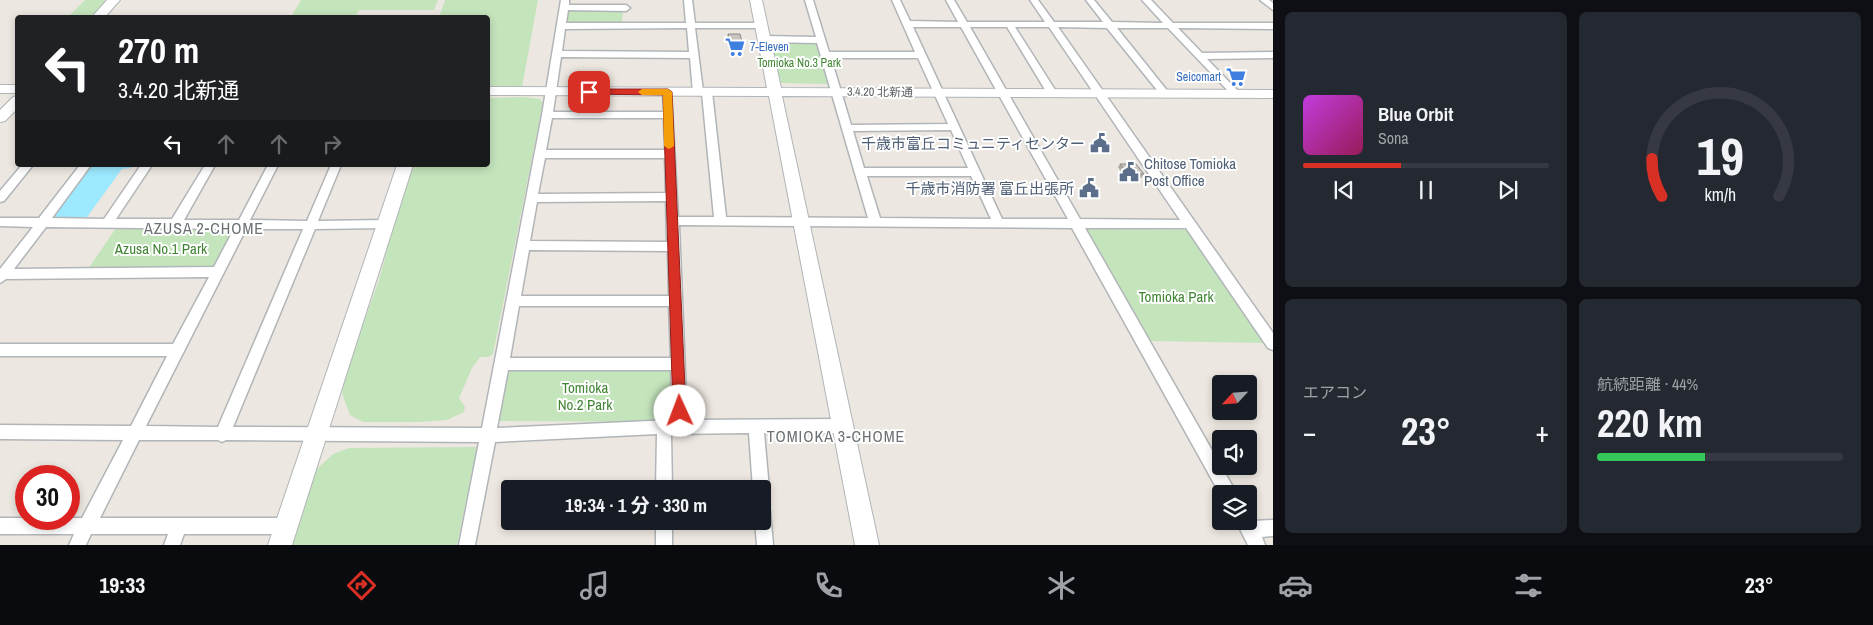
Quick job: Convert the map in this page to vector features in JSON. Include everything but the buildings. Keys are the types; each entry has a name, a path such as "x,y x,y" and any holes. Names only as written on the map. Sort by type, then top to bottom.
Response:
{"street":[{"path":"100,15 114,0"},
{"path":"688,0 694,55 702,92 720,220"},
{"path":"756,0 867,545"},
{"path":"809,0 875,222"},
{"path":"896,0 998,222"},
{"path":"950,0 1078,222 1224,485"},
{"path":"1034,0 1273,344"},
{"path":"1090,0 1164,93"},
{"path":"1146,0 1235,94"},
{"path":"1264,0 1273,7"},
{"path":"467,545 514,301 547,115 564,4 626,4 625,25"},
{"path":"907,24 1273,26"},
{"path":"1009,24 1052,93"},
{"path":"561,26 691,25 821,40"},
{"path":"557,54 694,55"},
{"path":"825,55 922,55"},
{"path":"1200,56 1273,55"},
{"path":"0,89 15,89"},
{"name":"3.4.20 北新通","path":"490,92 776,91 1273,94"},
{"path":"668,92 680,427"},
{"path":"0,118 15,103"},
{"path":"547,115 668,115"},
{"path":"846,128 955,127"},
{"path":"540,154 670,154"},
{"path":"0,198 26,167"},
{"path":"2,276 85,167"},
{"path":"108,223 146,167"},
{"path":"176,223 209,167"},
{"path":"77,545 272,167"},
{"path":"222,434 335,167"},
{"path":"280,545 404,167"},
{"path":"860,172 976,172"},
{"path":"532,198 671,197"},
{"path":"672,221 1190,224"},
{"path":"0,222 386,224"},
{"path":"524,245 673,246"},
{"path":"2,276 217,272"},
{"path":"514,301 675,301"},
{"path":"0,350 177,350"},
{"path":"502,364 678,364"},
{"path":"0,432 489,435 664,427 843,426"},
{"path":"664,427 664,480"},
{"path":"756,427 760,480"},
{"path":"0,526 286,526"},
{"path":"1257,526 1273,528"},
{"path":"172,545 179,527"},
{"path":"664,530 664,545"},
{"path":"764,530 765,545"},
{"path":"1249,530 1257,545"}],"green space":[{"path":"85,0 107,0 92,15 70,15"},
{"path":"301,0 438,0 434,10 359,10 356,15 292,15"},
{"path":"445,0 538,0 522,87 490,87 490,15 440,15"},
{"path":"569,9 623,9 622,22 567,22"},
{"name":"Tomioka No.3 Park","path":"771,42 816,42 828,84 781,83"},
{"path":"523,97 540,99 543,103 493,354 488,357 480,357 472,368 459,398 465,407 464,412 447,420 363,422 350,415 342,393 346,372 379,280 402,194 413,167 490,167 490,98"},
{"name":"Azusa No.1 Park","path":"232,227 235,229 215,266 212,268 88,269 116,228"},
{"name":"Tomioka Park","path":"1086,229 1187,230 1264,343 1150,341"},
{"name":"Tomioka No.2 Park","path":"509,369 670,370 671,422 499,421"},
{"path":"477,447 457,545 290,545 315,471 333,454 349,448"}],"water":[{"path":"90,167 132,167 122,169 87,217 52,217"}],"slow traffic":[{"path":"642,92 668,92 669,146"}],"place":[{"name":"7-Eleven","path":"735,47"},
{"name":"Seicomart","path":"1236,77"},
{"name":"千歳市富丘コミュニティセンター","path":"1100,143"},
{"name":"Chitose Tomioka Post Office","path":"1129,172"},
{"name":"千歳市消防署 富丘出張所","path":"1089,188"}],"district":[{"name":"AZUSA 2-CHOME","path":"204,228"},
{"name":"TOMIOKA 3-CHOME","path":"836,436"}],"route":[{"path":"589,92 668,92 680,411"}]}
